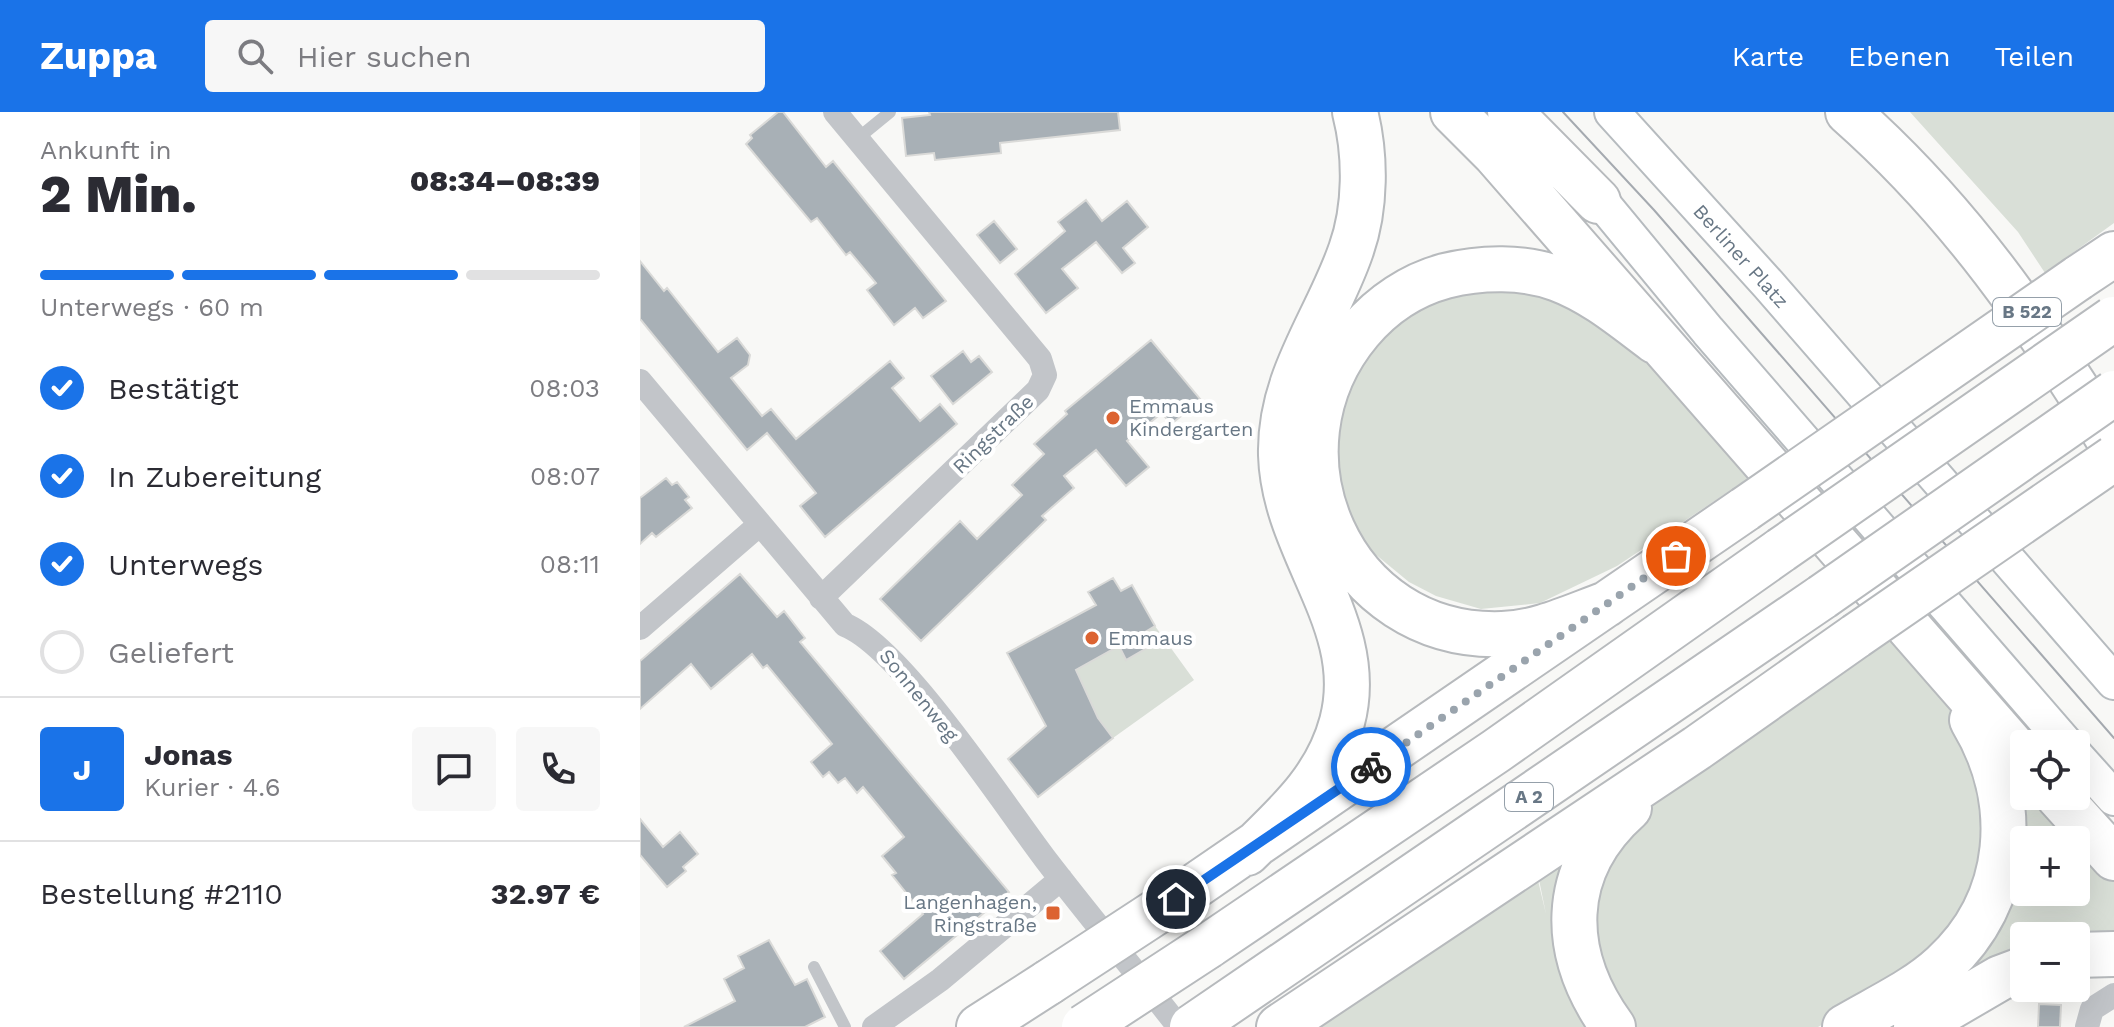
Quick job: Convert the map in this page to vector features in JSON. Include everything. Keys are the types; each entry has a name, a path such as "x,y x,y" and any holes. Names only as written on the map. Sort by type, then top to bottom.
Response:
{"highway":[{"path":"1247,853 1302,800 1327,763 1342,722 1347,687 1345,654 1323,590 1297,536 1287,501 1281,454 1284,411 1293,375 1351,250 1361,207 1362,166 1355,112"},
{"path":"1453,112 1524,187 1655,341 2010,744"},
{"path":"1510,112 1598,201"},
{"name":"B 522","path":"1848,112 1926,185 2018,299 2114,448"},
{"path":"1879,112 1926,185"},
{"path":"979,1027 1247,853 2114,254"},
{"path":"1607,604 1539,628 1503,634 1469,632 1440,625 1385,598 1362,575 1327,519 1313,454 1317,415 1327,382 1344,350 1369,321 1396,299 1426,281 1462,272 1527,271 1557,278 1596,297 1655,341"},
{"path":"1084,1027 1483,760 2114,319"},
{"name":"A 2","path":"1192,1027 1822,597 2114,393"},
{"path":"1279,1027 1697,748 2114,458"},
{"path":"1845,1027 1942,966 1973,930 1992,895 2004,854 2005,813 1998,777 1976,726 1941,668"},
{"path":"1613,1027 1593,1000 1578,964 1573,926 1576,892 1592,856 1617,819 1697,748"},
{"path":"2071,810 2114,858"},
{"path":"2090,955 2114,954"},
{"path":"1916,1027 2010,974"}],"main road":[{"path":"1535,112 1558,140 1598,201 2054,730"},
{"name":"Berliner Platz","path":"1612,112 2114,682"},
{"path":"2090,771 2114,798"}],"street":[{"name":"Ringstraße","path":"821,598 1038,390 1045,375 1040,359 835,112"},
{"name":"Sonnenweg","path":"640,381 845,625 873,640 929,704 1061,879 1179,1027"},
{"path":"640,628 759,525"},
{"path":"874,1027 940,980 1061,879"},
{"path":"2087,1027 2092,1009 2114,995"}],"lane":[{"path":"857,139 890,112"},
{"path":"814,967 845,1027"}],"shaded area":[{"path":"1910,112 2114,112 2114,223 2045,273 2018,232"},
{"path":"1508,278 1620,327 1752,476 1617,566 1540,603 1481,609 1436,596 1409,582 1358,540 1329,453 1362,346 1395,311"},
{"path":"1155,626 1194,680 1113,738 1098,718 1076,670 1119,646 1127,659 1152,645 1145,632"},
{"path":"1892,631 1955,706 1991,782 1972,910 1886,989 1818,1027 1632,1027 1626,1023 1584,912 1632,815"},
{"path":"2010,788 2010,810 2056,810 2070,826 2010,826 2010,906 2090,906 2090,849 2114,876 2114,940 2090,939 2090,922 2010,922 2010,962 1891,1027 1865,1027 1951,971"},
{"path":"1582,838 1599,1027 1308,1027 1536,872 1546,914 1537,870"}],"building":[{"path":"778,112 783,112 826,167 833,161 946,301 923,318 915,308 894,325 867,290 876,283 850,252 846,255 817,218 811,222 746,144 752,138 750,135"},
{"path":"929,112 1118,112 1120,130 1000,143 1001,153 935,160 934,153 906,156 902,118 930,115"},
{"path":"1086,200 1102,221 1127,201 1148,227 1123,248 1135,263 1122,273 1096,242 1062,269 1078,288 1046,313 1015,274 1065,231 1058,222"},
{"path":"994,221 1017,249 1000,263 977,235"},
{"path":"640,261 664,291 667,288 718,352 737,338 750,355 748,365 731,378 762,416 771,409 796,439 890,361 904,378 892,388 920,421 940,404 957,424 825,537 800,506 816,493 767,433 747,450 640,319"},
{"path":"1151,340 1201,400 1171,424 1162,413 1127,441 1149,467 1126,486 1096,450 1064,476 1074,488 1042,516 1046,520 921,641 880,599 960,521 977,539 1022,495 1012,485 1044,454 1034,444 1067,414 1065,411"},
{"path":"963,351 971,362 979,356 992,372 953,404 931,376"},
{"path":"666,478 672,485 677,482 689,497 685,500 692,508 656,537 652,533 640,544 640,498"},
{"path":"740,574 777,617 784,611 805,638 800,642 1009,892 904,979 880,951 923,914 892,875 896,873 882,856 904,837 863,787 857,793 845,778 838,783 829,772 823,777 811,762 832,744 767,665 763,668 752,654 711,689 691,664 640,709 640,661"},
{"path":"1113,578 1121,591 1132,585 1155,626 1145,632 1152,645 1126,660 1119,646 1076,670 1098,718 1113,738 1038,797 1008,759 1046,726 1007,653 1096,605 1088,592"},
{"path":"640,819 663,847 680,832 698,854 683,867 686,871 667,887 640,855"},
{"path":"769,940 795,985 807,979 825,1017 805,1027 684,1027 735,1001 724,979 744,968 738,956"},
{"path":"2039,1004 2061,1005 2060,1027 2038,1027"}],"tram line":[{"path":"1563,112 1654,210 2114,738"}],"way so far":[{"path":"1371,767 1676,556"}],"place":[{"name":"Emmaus Kindergarten","path":"1113,418"},
{"name":"Emmaus","path":"1092,638"},
{"name":"Langenhagen, Ringstraße","path":"1053,913"}],"route":[{"path":"1176,899 1371,767"}]}
